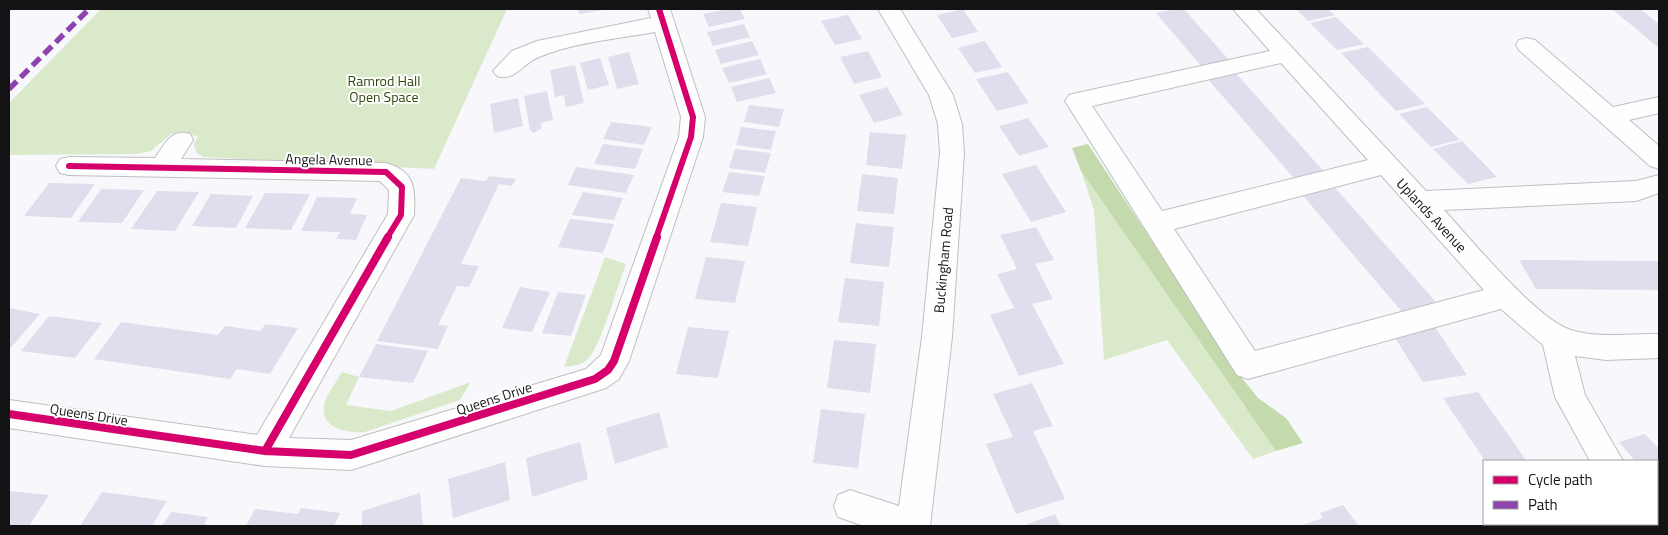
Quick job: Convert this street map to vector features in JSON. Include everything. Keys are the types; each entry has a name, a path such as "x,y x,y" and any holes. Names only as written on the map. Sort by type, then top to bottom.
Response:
{"street":[{"name":"Buckingham Road","path":"889,9 941,95 950,124 952,153 937,336 913,526"},
{"name":"Uplands Avenue","path":"1244,9 1507,296 1536,324 1556,337 1578,344 1659,346"},
{"name":"Queens Drive","path":"9,414 265,451 336,456 370,451 595,379 608,370 614,361 691,137 693,117 661,16 544,46 520,56 505,71"},
{"path":"1527,45 1611,116 1659,160"},
{"path":"1285,55 1077,101 1248,366 1467,305 1507,296"},
{"path":"1611,116 1659,105"},
{"path":"162,168 181,140"},
{"path":"1156,223 1386,165"},
{"name":"Angela Avenue","path":"69,166 386,172 402,187 401,215 265,451"},
{"path":"1420,201 1636,191 1659,184"},
{"path":"1556,337 1570,398 1607,460"},
{"path":"850,506 913,526"}],"green space":[{"name":"Ramrod Hall Open Space","path":"101,9 507,9 434,169 203,157 196,152 194,144 198,136 172,133 151,151 135,154 9,155 9,103"},
{"path":"1088,144 1242,378 1258,398 1286,418 1303,443 1276,451 1081,171 1072,148"},
{"path":"1081,171 1276,451 1253,459 1167,340 1104,360 1094,210"},
{"path":"605,257 626,264 604,326 589,358 581,364 564,367"},
{"path":"342,372 359,377 346,405 391,411 471,382 460,400 365,432 349,432 334,427 328,422 324,409 329,392"}],"building":[{"path":"578,9 603,9 603,10 579,14"},
{"path":"740,9 745,19 709,27 703,14"},
{"path":"963,9 978,32 952,38 937,15"},
{"path":"1184,9 1229,60 1201,66 1156,13"},
{"path":"1296,9 1328,9 1335,15 1308,21"},
{"path":"1612,9 1640,9 1659,24 1659,48"},
{"path":"848,15 862,39 835,45 821,21"},
{"path":"1336,17 1364,44 1337,50 1310,23"},
{"path":"744,24 750,37 713,46 707,32"},
{"path":"752,41 759,55 721,64 715,50"},
{"path":"985,41 1002,67 975,73 958,48"},
{"path":"1368,47 1425,104 1396,111 1341,53"},
{"path":"868,51 882,77 854,84 840,57"},
{"path":"629,52 639,84 617,89 608,57"},
{"path":"600,58 609,85 588,90 580,63"},
{"path":"760,59 767,74 729,83 722,68"},
{"path":"575,65 584,103 566,107 564,95 555,97 550,70"},
{"path":"1233,70 1327,175 1298,183 1206,77"},
{"path":"1008,72 1029,103 997,111 976,79"},
{"path":"769,78 776,93 737,102 731,87"},
{"path":"887,87 903,115 874,123 859,95"},
{"path":"547,91 553,120 541,123 542,128 534,133 530,130 524,96"},
{"path":"518,98 523,126 494,133 490,104"},
{"path":"749,105 784,109 779,127 744,122"},
{"path":"1427,107 1460,140 1431,147 1399,114"},
{"path":"1028,118 1049,147 1019,156 999,126"},
{"path":"611,122 652,127 644,145 603,139"},
{"path":"741,127 776,131 771,150 736,145"},
{"path":"870,132 906,135 902,169 866,165"},
{"path":"1462,141 1497,177 1468,184 1433,149"},
{"path":"603,144 643,149 635,169 594,164"},
{"path":"735,149 771,153 765,173 729,168"},
{"path":"1036,165 1066,212 1031,222 1002,174"},
{"path":"576,167 634,175 626,193 568,185"},
{"path":"729,172 765,176 759,196 722,192"},
{"path":"862,174 898,178 894,214 857,211"},
{"path":"489,176 516,179 512,186 499,184 461,264 479,266 469,287 457,286 438,325 448,326 438,349 377,341 461,178 486,181"},
{"path":"49,183 95,184 71,218 24,216"},
{"path":"1331,183 1436,302 1402,312 1299,191"},
{"path":"101,189 144,190 122,223 78,222"},
{"path":"157,191 199,192 175,231 131,229"},
{"path":"583,192 623,198 614,220 572,215"},
{"path":"265,193 310,194 291,230 245,228"},
{"path":"211,194 253,196 236,228 192,226"},
{"path":"317,197 357,198 350,214 367,215 356,240 336,239 340,232 301,231"},
{"path":"721,203 757,207 748,246 710,242"},
{"path":"570,219 614,224 603,253 558,247"},
{"path":"856,223 894,227 889,267 850,263"},
{"path":"1036,227 1054,260 1035,264 1053,299 1032,304 1064,364 1019,376 990,315 1014,308 997,274 1017,269 1000,235"},
{"path":"706,257 745,261 735,303 695,299"},
{"path":"1519,260 1659,261 1659,290 1536,289"},
{"path":"845,278 884,282 879,326 838,322"},
{"path":"520,287 550,292 532,332 502,328"},
{"path":"558,292 586,295 571,336 542,333"},
{"path":"9,308 40,314 9,350"},
{"path":"49,316 102,323 75,358 21,351"},
{"path":"121,322 218,335 225,326 261,331 265,324 298,328 270,374 237,369 230,379 94,359"},
{"path":"1433,324 1467,375 1423,382 1390,330"},
{"path":"688,327 729,331 718,378 676,374"},
{"path":"834,340 876,344 870,393 827,388"},
{"path":"376,344 428,351 413,383 359,377"},
{"path":"1032,383 1053,426 1033,431 1065,499 1016,514 986,444 1013,437 993,394"},
{"path":"1478,392 1525,460 1484,460 1443,398"},
{"path":"821,409 865,414 858,468 813,463"},
{"path":"659,412 668,447 615,464 606,428"},
{"path":"1645,434 1659,449 1659,489 1658,460 1634,460 1619,442"},
{"path":"580,442 588,479 532,497 526,458"},
{"path":"505,462 510,500 453,518 448,479"},
{"path":"9,491 49,495 29,526 9,526"},
{"path":"102,492 167,501 152,526 80,526"},
{"path":"420,493 423,526 362,526 362,511"},
{"path":"1343,505 1359,526 1300,526 1323,518 1320,513"},
{"path":"301,508 340,513 334,526 246,526 255,509 298,514"},
{"path":"171,512 208,517 204,524 213,526 162,526"},
{"path":"1055,514 1061,526 1022,526"},
{"path":"1564,525 1565,526 1533,526"}],"marked path":[{"path":"9,89 89,9"}],"cycle path":[{"path":"9,414 265,451 351,455 595,379 608,370 614,361 691,137 693,117 659,9"},
{"path":"69,166 386,172 402,187 401,215 265,451"}]}
